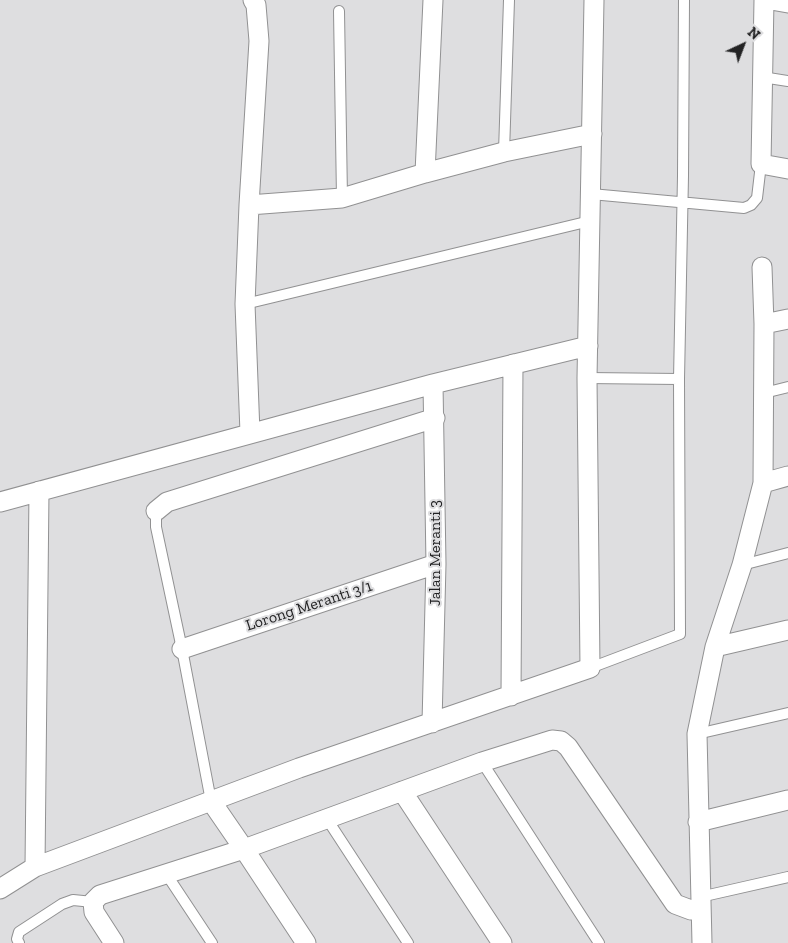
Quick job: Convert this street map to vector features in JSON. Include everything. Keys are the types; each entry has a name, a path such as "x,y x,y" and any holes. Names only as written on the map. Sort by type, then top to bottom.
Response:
{"street":[{"path":"250,433 245,304 248,205 259,41 256,5 252,0"},
{"path":"425,172 433,0"},
{"path":"0,889 35,867 299,768 590,668 587,378 594,0"},
{"path":"764,0 761,164 788,169"},
{"path":"771,0 788,3"},
{"path":"248,205 342,198 425,172 504,152 592,134"},
{"path":"702,943 697,734 715,647 742,565 763,483 764,324 762,267"},
{"path":"764,324 788,319"},
{"path":"0,502 433,384 588,346"},
{"path":"511,696 513,364"},
{"name":"Jalan Meranti 3","path":"432,723 436,564 433,384"},
{"path":"156,511 166,502 435,418"},
{"path":"763,483 788,476"},
{"path":"35,867 39,491"},
{"name":"Lorong Meranti 3/1","path":"182,649 436,564"},
{"path":"715,647 788,630"},
{"path":"114,943 94,912 93,902 100,895 244,849 482,762 552,740 561,741 568,748 675,904 692,910 700,904"},
{"path":"402,791 502,943"},
{"path":"698,822 788,800"},
{"path":"211,801 306,943"}],"lane":[{"path":"504,152 509,0"},
{"path":"590,668 680,634 679,379 684,0"},
{"path":"339,11 342,198"},
{"path":"762,77 788,81"},
{"path":"591,194 744,208 751,205 756,198 761,164"},
{"path":"245,304 590,221"},
{"path":"587,378 679,379"},
{"path":"764,393 788,387"},
{"path":"156,511 156,527 211,801"},
{"path":"742,565 788,553"},
{"path":"697,734 788,713"},
{"path":"482,762 598,943"},
{"path":"327,819 408,943"},
{"path":"167,874 212,943"},
{"path":"700,904 788,877"},
{"path":"19,943 17,939 19,932 62,904 73,900 93,902"}]}
